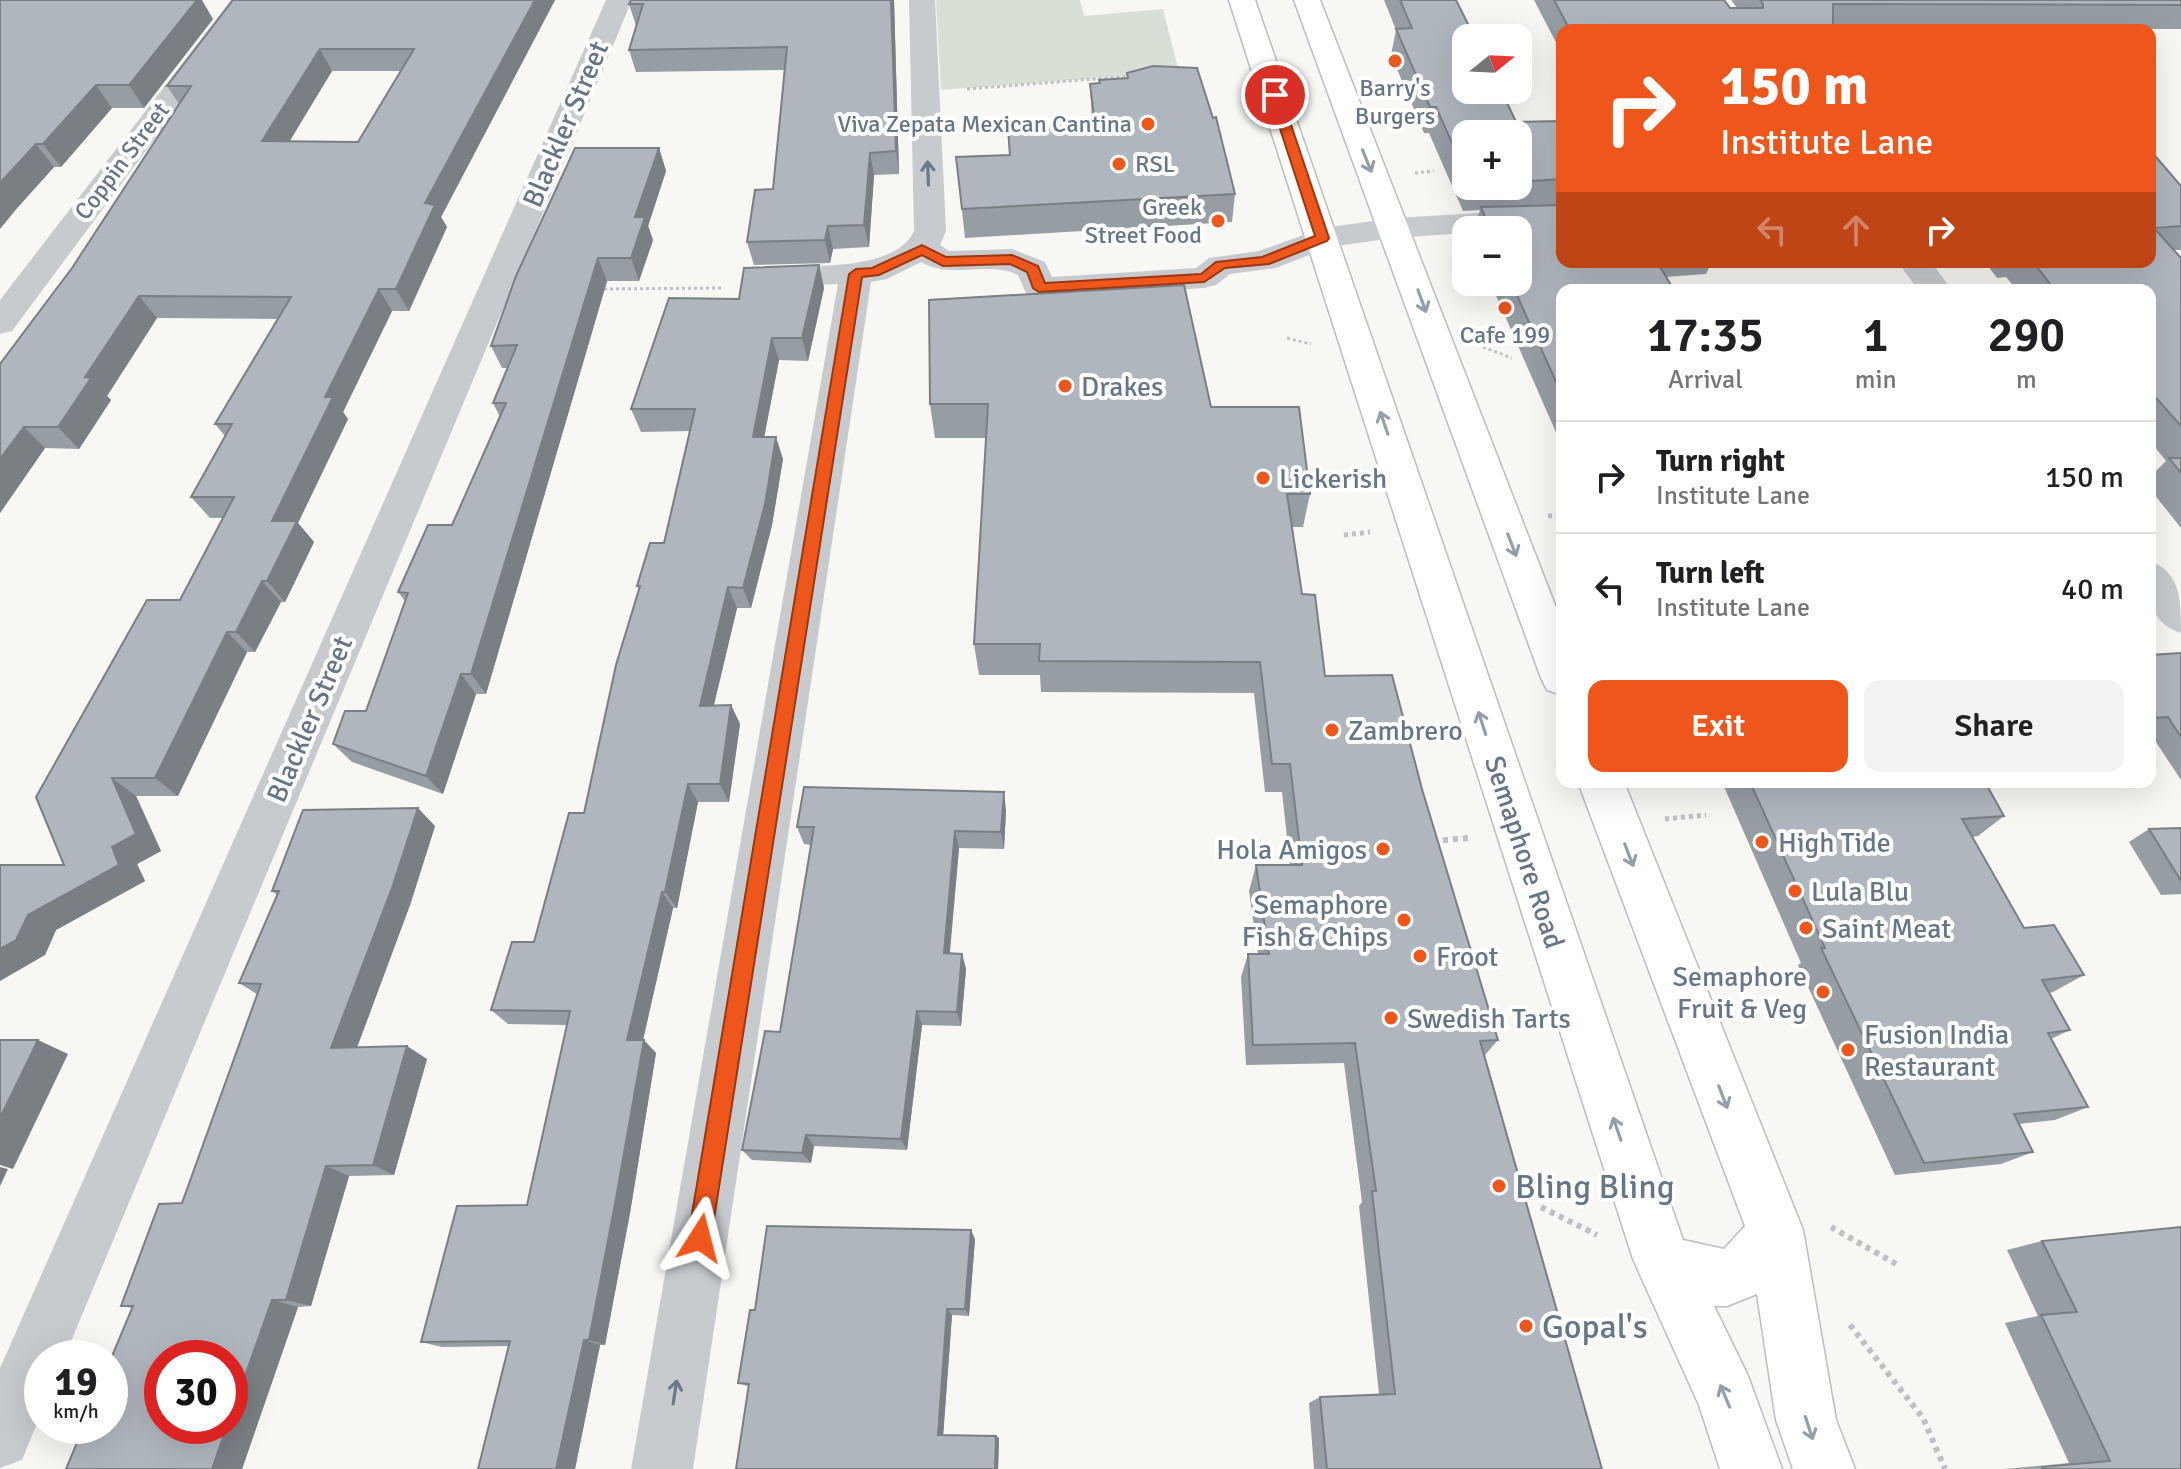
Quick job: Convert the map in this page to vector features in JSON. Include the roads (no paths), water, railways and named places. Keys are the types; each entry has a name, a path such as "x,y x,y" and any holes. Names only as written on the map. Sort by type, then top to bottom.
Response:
{"main road":[{"path":"1307,0 1556,662"},
{"path":"1249,19 1320,36"},
{"name":"Semaphore Road","path":"1249,19 1661,1259 1727,1397 1751,1469"},
{"path":"1603,788 1775,1230 1806,1420 1824,1469"},
{"path":"1661,1259 1701,1276 1735,1278 1758,1261 1775,1230"}],"street":[{"name":"Coppin Street","path":"0,323 245,0"},
{"name":"Blackler Street","path":"0,1438 619,0"},
{"path":"750,278 875,272 922,249 930,231 922,0"},
{"path":"922,249 943,261 1012,259 1033,269 1039,288 1204,278 1221,265 1264,261 1323,238 1394,228 1556,218"},
{"path":"662,1469 856,274"},
{"path":"2156,584 2181,617"}],"place":[{"name":"Barry's Burgers","path":"1395,61"},
{"name":"Viva Zepata Mexican Cantina","path":"1148,124"},
{"name":"RSL","path":"1119,164"},
{"name":"Greek Street Food","path":"1218,221"},
{"name":"Cafe 199","path":"1505,308"},
{"name":"Drakes","path":"1065,386"},
{"name":"Lickerish","path":"1263,478"},
{"name":"Zambrero","path":"1332,730"},
{"name":"High Tide","path":"1762,842"},
{"name":"Hola Amigos","path":"1383,849"},
{"name":"Lula Blu","path":"1795,891"},
{"name":"Semaphore Fish & Chips","path":"1404,920"},
{"name":"Saint Meat","path":"1806,928"},
{"name":"Froot","path":"1420,956"},
{"name":"Semaphore Fruit & Veg","path":"1823,992"},
{"name":"Swedish Tarts","path":"1391,1018"},
{"name":"Fusion India Restaurant","path":"1848,1050"},
{"name":"Bling Bling","path":"1499,1186"},
{"name":"Gopal's","path":"1526,1326"}]}
